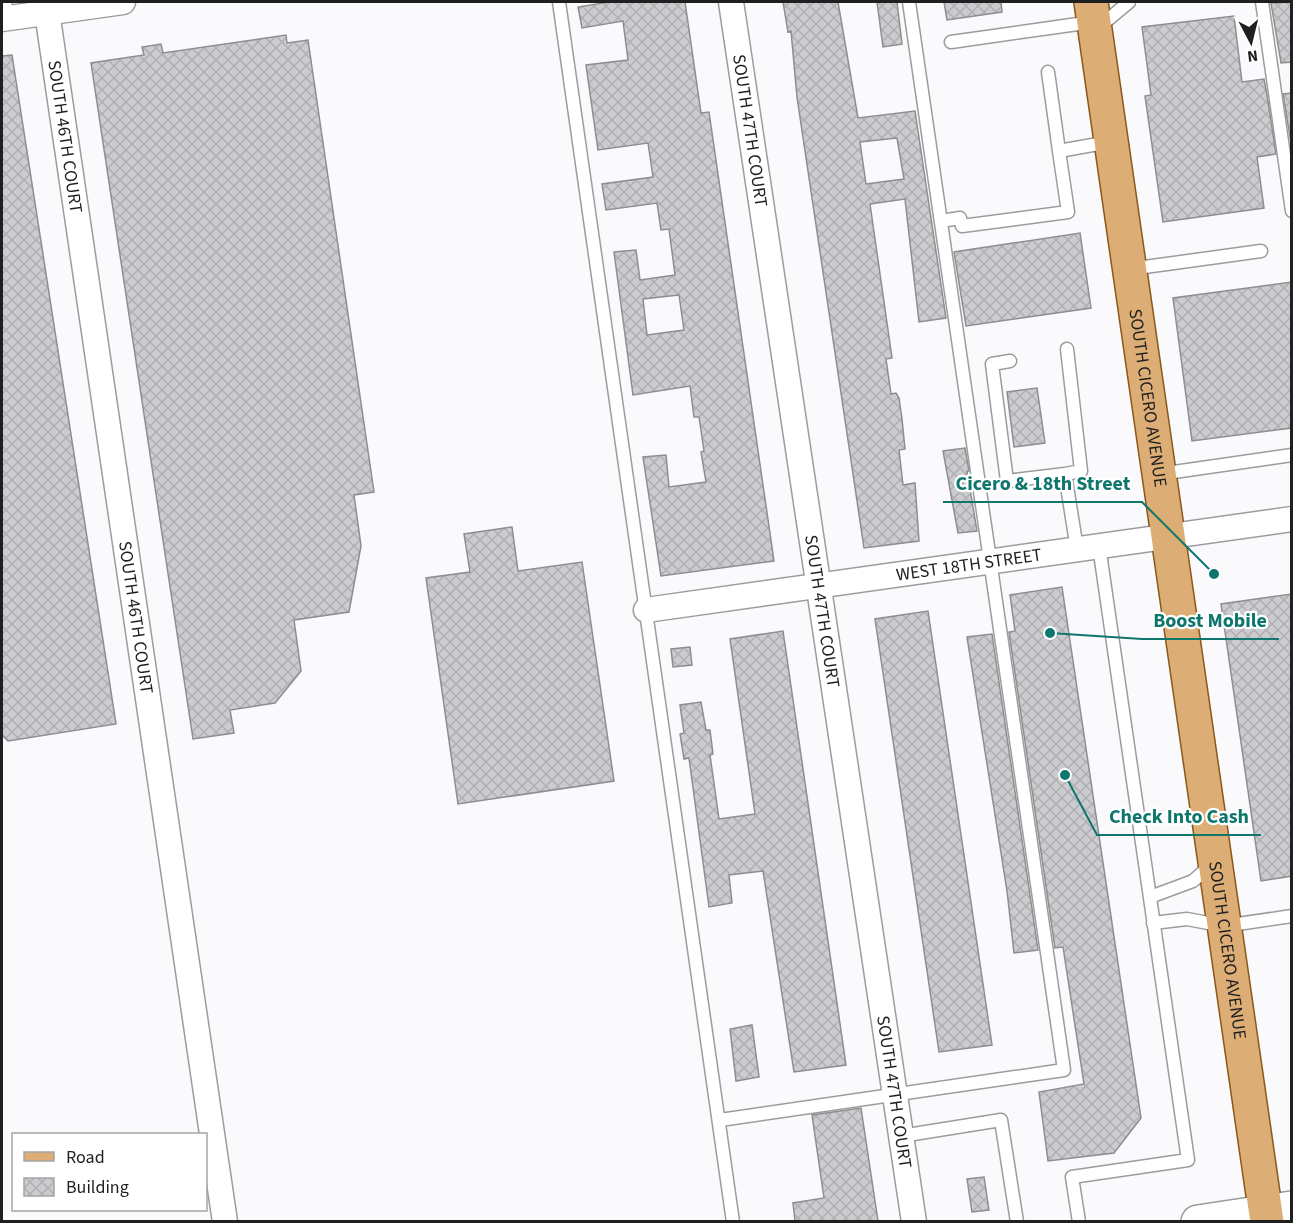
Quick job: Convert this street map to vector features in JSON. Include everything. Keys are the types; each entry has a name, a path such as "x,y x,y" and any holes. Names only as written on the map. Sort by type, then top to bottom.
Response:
{"main road":[{"name":"SOUTH CICERO AVENUE","path":"1093,18 1224,926 1274,1214"}],"street":[{"path":"5,13 47,12 123,2"},
{"name":"SOUTH 47TH COURT","path":"731,2 914,1221"},
{"name":"SOUTH 46TH COURT","path":"47,12 225,1221"},
{"name":"WEST 18TH STREET","path":"646,610 1292,519"},
{"path":"1198,1221 1274,1214"}],"lane":[{"path":"559,2 733,1221"},
{"path":"720,1120 1064,1070 909,2"},
{"path":"951,42 1093,18 1129,2"},
{"path":"1262,2 1292,211"},
{"path":"941,221 960,218 963,226 1068,212 1048,72"},
{"path":"1059,151 1111,141"},
{"path":"1129,270 1261,251"},
{"path":"1010,361 992,364 1007,481 1081,471 1067,349"},
{"path":"1159,474 1292,456"},
{"path":"1065,474 1088,548 1150,897 1188,1160 1072,1177 1079,1221"},
{"path":"1150,897 1193,881 1215,861"},
{"path":"1153,923 1187,919 1224,926 1292,916"},
{"path":"901,1136 1001,1120 1017,1221"}],"building":[{"path":"609,2 685,2 701,113 709,112 774,561 661,576 643,457 666,455 669,487 706,482 701,452 704,451 699,417 694,417 690,386 633,395 614,252 636,250 640,280 675,275 669,229 661,230 657,203 606,210 602,184 653,177 648,143 598,150 586,65 628,60 623,21 582,28 578,7","holes":["679,295 684,330 647,335 643,299"]},
{"path":"783,2 838,2 858,118 915,111 946,318 919,322 905,199 870,204 892,358 886,359 891,394 896,393 899,398 902,419 905,449 899,450 903,485 915,483 919,541 864,548 797,97 791,31 788,32","holes":["897,138 904,179 866,184 860,142"]},
{"path":"877,2 897,2 902,44 883,47"},
{"path":"944,2 1001,2 1002,12 947,20"},
{"path":"1292,2 1292,62 1281,63 1271,3"},
{"path":"1234,16 1242,82 1264,79 1267,95 1276,154 1257,157 1264,208 1163,222 1145,96 1151,95 1142,27"},
{"path":"286,35 287,43 308,40 374,492 354,495 361,546 349,612 294,620 301,671 275,703 230,710 234,733 193,739 91,63 144,55 142,47 161,44 163,53"},
{"path":"12,55 116,724 8,741 2,735 2,56"},
{"path":"1292,93 1292,149 1283,94"},
{"path":"1080,233 1091,308 966,326 954,252"},
{"path":"1292,282 1292,428 1192,441 1173,298"},
{"path":"1037,388 1045,443 1014,447 1007,392"},
{"path":"965,448 977,531 958,533 943,451"},
{"path":"512,527 518,571 582,562 614,781 458,804 426,578 470,572 464,534"},
{"path":"1062,587 1141,1118 1114,1153 1048,1161 1039,1092 1084,1084 1063,947 1055,948 1009,632 1015,631 1010,595"},
{"path":"1292,594 1292,876 1261,881 1221,604"},
{"path":"928,611 992,1045 939,1052 875,619"},
{"path":"783,631 846,1065 794,1072 763,871 729,875 732,903 709,907 689,758 684,759 680,734 684,733 680,705 701,702 706,730 710,730 713,754 710,755 719,819 755,814 730,639"},
{"path":"992,634 1038,950 1014,953 1007,891 967,637"},
{"path":"690,647 692,665 673,667 671,649"},
{"path":"752,1025 759,1077 736,1081 730,1029"},
{"path":"861,1108 878,1221 795,1221 793,1203 824,1198 812,1115"},
{"path":"984,1177 989,1210 972,1212 967,1179"}],"place":[{"name":"Cicero & 18th Street","path":"1214,574"},
{"name":"Boost Mobile","path":"1050,633"},
{"name":"Check Into Cash","path":"1065,775"}]}
